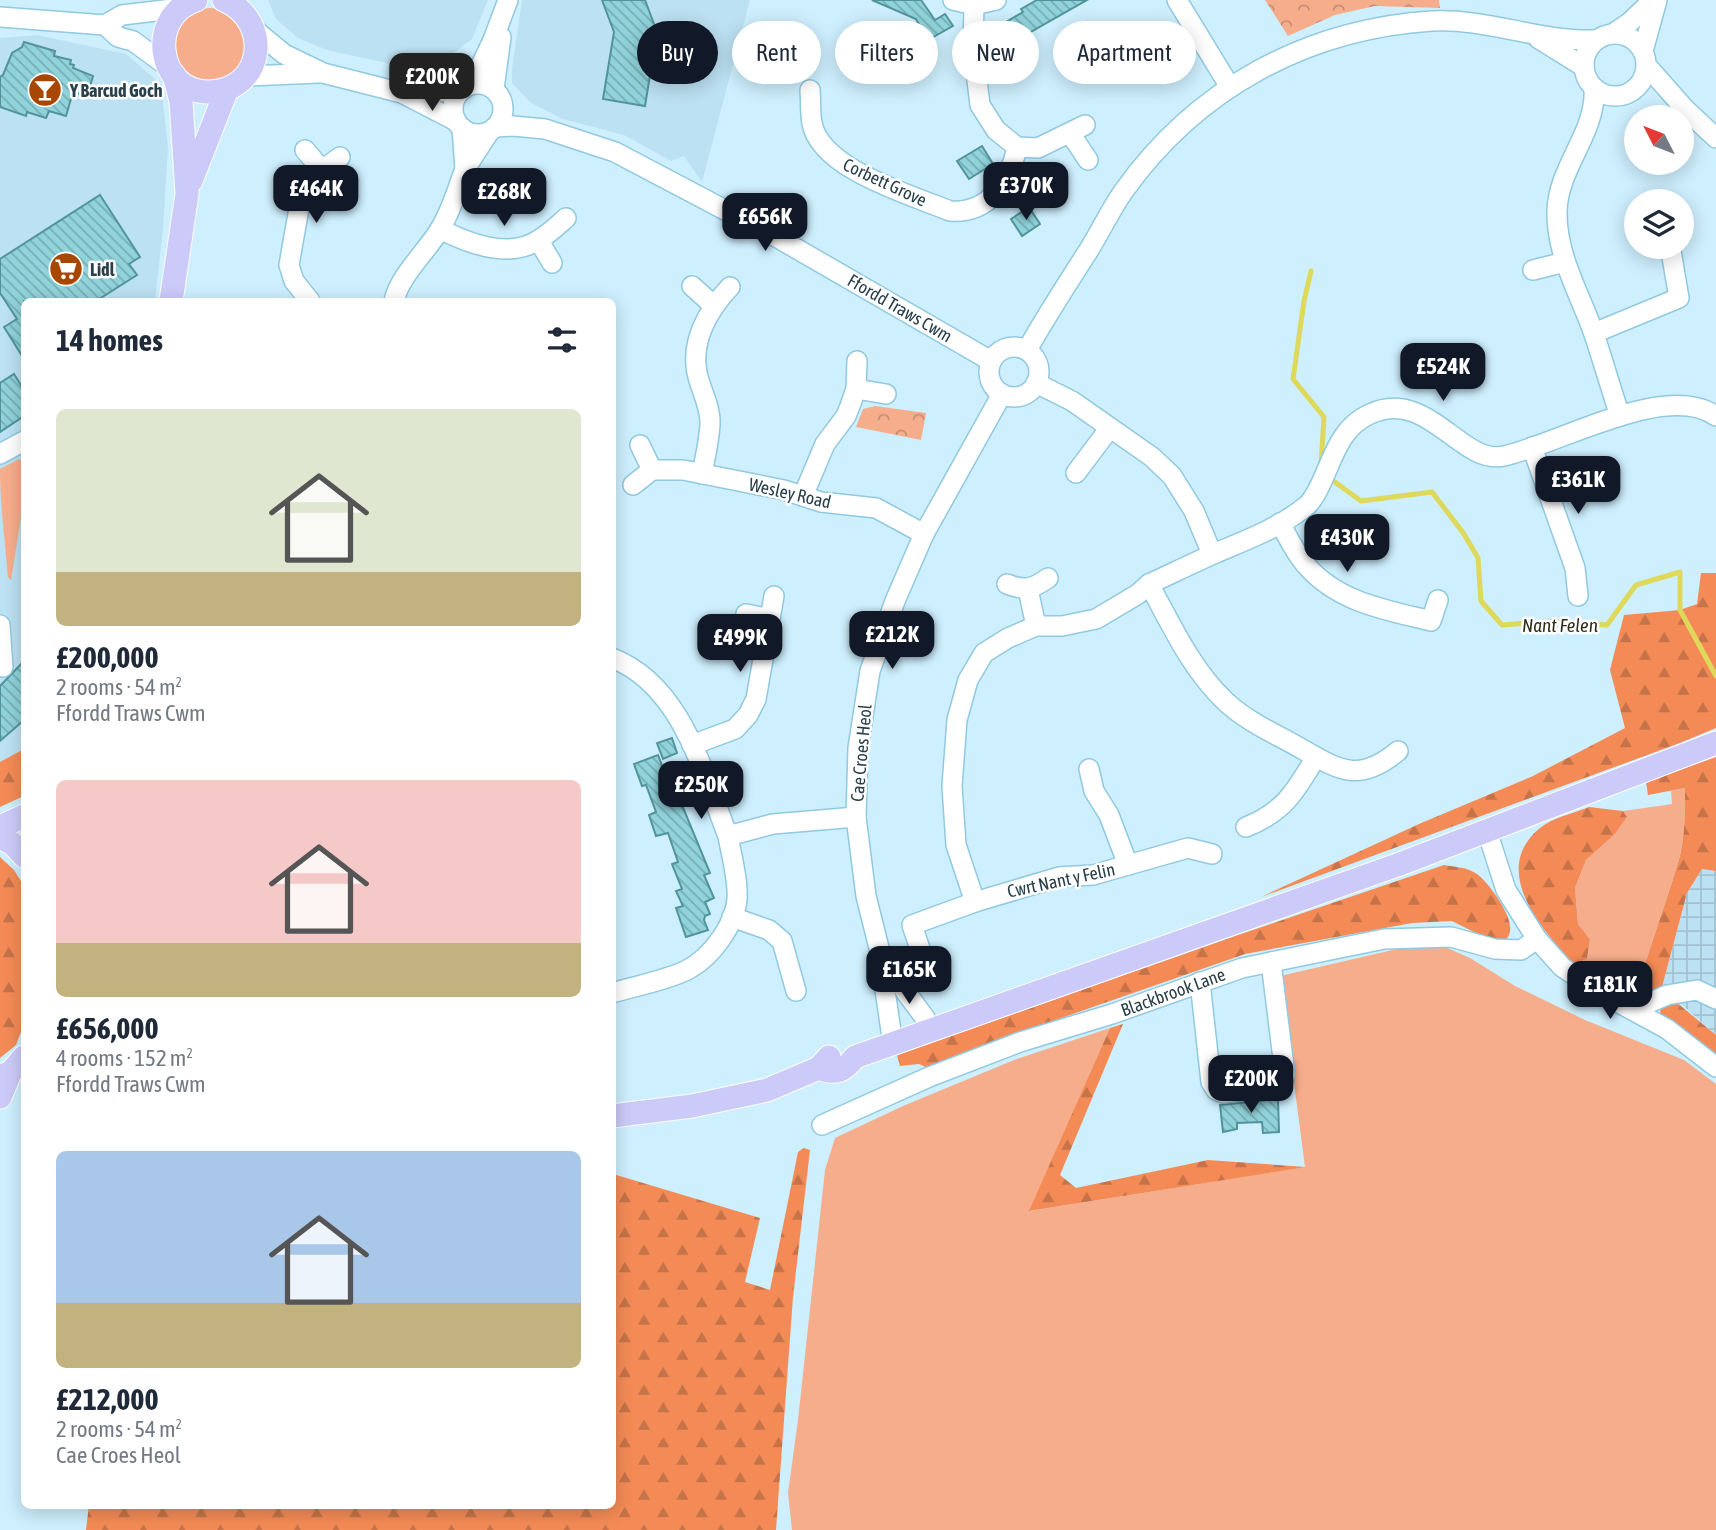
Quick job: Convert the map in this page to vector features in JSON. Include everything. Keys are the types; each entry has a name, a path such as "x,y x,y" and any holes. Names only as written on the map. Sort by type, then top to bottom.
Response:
{"main road":[{"path":"171,71 178,81 206,92 227,89 246,76 254,63 257,47 249,15 224,0"},
{"path":"171,298 187,194 181,101 163,55 164,33 166,26 189,2"},
{"path":"187,194 227,89"},
{"path":"616,1116 692,1107 767,1090 819,1068 831,1073 847,1067 855,1057 894,1042 1487,831 1716,743"},
{"path":"0,827 21,817"},
{"path":"0,837 13,844 21,853"},
{"path":"0,1097 11,1069"}],"street":[{"path":"953,0 974,5 996,0"},
{"path":"1177,0 1230,87"},
{"path":"1655,0 1645,38 1644,76 1636,88 1616,96 1606,95 1594,88 1584,67 1588,48 1595,40 1614,33 1629,23 1655,0"},
{"path":"0,17 105,25 122,15 189,2"},
{"path":"465,169 459,124 453,103 466,88 507,4"},
{"path":"394,298 396,289 448,215 465,169 503,113 498,95 507,4"},
{"path":"974,5 973,47 980,106 996,130 1017,147 1038,148 1077,129 1088,160"},
{"path":"249,15 284,54 323,73 402,93 473,133 492,129"},
{"path":"1027,350 1122,193 1173,134 1199,109 1270,64 1321,41 1368,28 1449,22 1493,26 1578,41 1595,40"},
{"path":"105,25 118,37 133,41 171,71"},
{"path":"1614,33 1633,39 1682,105"},
{"path":"1528,34 1584,67"},
{"path":"246,76 323,73"},
{"path":"402,93 486,85 498,95"},
{"path":"1594,88 1595,99 1586,129 1571,160 1557,211 1565,261 1594,333 1620,416"},
{"path":"1636,88 1677,105"},
{"name":"Corbett Grove","path":"810,90 812,124 820,143 831,156 862,175 950,211 965,213 984,205 1013,166 1017,147"},
{"name":"Ffordd Traws Cwm","path":"498,95 545,129"},
{"path":"1586,129 1616,96"},
{"path":"1694,117 1716,138"},
{"name":"Ffordd Traws Cwm","path":"492,129 513,126 545,129 615,152 679,184 880,295 991,360"},
{"path":"305,150 322,170"},
{"path":"308,298 294,281 289,265 301,197 310,179 340,157"},
{"path":"440,229 464,242 498,249 517,248 539,241 566,218"},
{"path":"539,241 552,263"},
{"path":"1594,333 1679,298 1672,259"},
{"path":"1533,270 1565,261"},
{"path":"692,286 713,305"},
{"path":"702,474 710,423 697,374 696,358 699,338 713,305 730,287"},
{"path":"1017,346 1027,350 1039,367 1036,383 1025,395 1018,397 1002,394 996,390 989,376 991,360 1009,347 1017,346"},
{"path":"803,496 818,457 846,416 856,388 857,361"},
{"path":"1036,383 1072,401 1152,457 1172,475 1194,512 1212,554"},
{"path":"856,388 886,394"},
{"name":"Cae Croes Heol","path":"894,1042 884,983 887,970 866,896 856,817 859,748 870,671 895,601 924,534 1002,394"},
{"path":"975,902 956,845 952,786 957,720 968,680 984,653 1008,638 1036,626 1062,626 1096,619 1138,594 1149,584 1280,523 1308,506 1347,429 1378,410 1388,408 1424,416 1470,448 1501,457 1620,416 1663,405 1697,406 1714,410"},
{"path":"1076,473 1109,429"},
{"path":"0,454 21,443"},
{"path":"633,485 652,470 640,445"},
{"path":"1532,447 1575,568 1578,596"},
{"name":"Wesley Road","path":"652,470 683,470 821,502 876,508 924,534"},
{"path":"1280,523 1304,564 1341,595 1388,611 1431,621 1438,600"},
{"path":"1007,584 1028,589 1048,578"},
{"path":"1149,584 1187,653 1224,700 1251,721 1335,768 1351,772 1371,769 1398,751"},
{"path":"1028,589 1036,626"},
{"path":"692,745 735,729 748,715 756,699 774,596"},
{"path":"746,614 770,619"},
{"path":"0,625 3,667"},
{"path":"616,659 626,663 654,686 674,710 692,745 728,836 738,891 732,917 724,934 707,955 685,971 616,992"},
{"path":"1246,827 1269,818 1282,806 1316,757"},
{"name":"Cwrt Nant y Felin","path":"922,955 912,925 975,902 1059,877 1093,875 1128,865 1109,815 1094,791 1088,769"},
{"path":"728,836 773,824 856,817"},
{"path":"1487,831 1506,890 1537,939 1562,967 1599,992 1667,1029 1716,1067"},
{"path":"1128,865 1188,848 1212,854"},
{"path":"732,917 768,930 782,941 796,991"},
{"name":"Blackbrook Lane","path":"822,1125 929,1077 1020,1042 1112,1014 1242,968 1384,939 1451,937 1495,949 1521,950 1537,939"},
{"path":"1200,982 1211,1082 1214,1087 1223,1093 1275,1087 1285,1075 1271,962"},
{"name":"Cae Croes Heol","path":"887,970 898,977 930,1030"},
{"path":"1633,1010 1667,995 1697,990 1716,999"}],"shaded area":[{"path":"268,0 488,0 472,39 440,63 414,69 327,50 298,38 276,19"},
{"path":"522,0 750,0 744,21 732,21 732,68 702,182 684,156 671,161 624,135 563,119 531,103 512,83"},
{"path":"37,35 126,54 161,84 168,148 155,298 21,298 21,793 0,802 0,38"},
{"path":"1702,869 1716,871 1716,1035 1662,987 1687,893"}],"green space":[{"path":"1265,0 1439,0 1440,8 1375,6 1335,15 1288,36"},
{"path":"210,8 230,14 240,24 246,44 240,64 230,74 210,80 190,74 180,64 174,44 180,24 190,14"},
{"path":"875,406 926,413 921,440 856,427 863,409"},
{"path":"21,460 21,518 11,580 8,577 0,469"},
{"path":"1701,573 1716,573 1716,728 1261,897 1419,824 1533,776 1625,728 1610,670 1624,615 1680,610 1697,604"},
{"path":"21,751 21,797 0,807 0,762"},
{"path":"1716,757 1716,871 1702,869 1687,893 1662,987 1652,993 1637,992 1678,863 1685,817 1685,788 1648,795 1646,782"},
{"path":"1685,788 1685,816 1678,863 1637,992 1623,995 1574,964 1587,959 1590,939 1578,924 1575,888 1586,860 1615,834 1627,817 1623,811 1672,804 1671,791"},
{"path":"1589,807 1623,811 1627,817 1615,834 1586,860 1575,888 1578,924 1590,939 1587,959 1574,964 1535,917 1520,880 1519,862 1525,844 1545,824"},
{"path":"0,857 21,881 21,1032 16,1045 0,1058"},
{"path":"1444,865 1473,872 1488,885 1508,917 1510,932 1505,941 1494,942 1452,921 1412,923 1245,954 981,1046 930,1069 919,1064 900,1066 897,1055"},
{"path":"1445,947 1470,958 1515,986 1585,1020 1684,1060 1716,1084 1716,1530 792,1530 788,1493 825,1170 835,1138 903,1106 1014,1060 1110,1028 1030,1211 1305,1167 1280,976 1397,949"},
{"path":"1676,1002 1716,1035 1716,1057 1660,1013 1661,1007"},
{"path":"1123,1024 1060,1175 1076,1188 1208,1160 1306,1167 1029,1211 1110,1028"},
{"path":"804,1148 810,1150 793,1297 776,1530 86,1530 89,1509 616,1509 616,1175 760,1218 745,1282 770,1290 798,1152"}],"building":[{"path":"602,0 645,0 653,21 637,21 637,84 649,84 645,106 603,99 614,32"},
{"path":"872,0 921,0 935,20 945,14 952,27 938,34 938,21 916,19"},
{"path":"1037,0 1087,0 1039,27 1039,21 1008,21 1023,12 1021,9"},
{"path":"24,42 55,51 54,56 71,60 73,68 93,76 87,97 73,92 66,116 49,111 46,118 27,112 26,116 0,107 0,77 12,53 22,47"},
{"path":"982,146 993,164 969,179 957,161"},
{"name":"Lidl","path":"100,195 140,257 129,264 137,275 101,298 21,298 21,354 4,327 17,319 0,293 0,259"},
{"path":"1029,207 1040,224 1022,236 1011,219"},
{"path":"14,374 21,385 21,418 0,432 0,383"},
{"path":"21,664 21,723 0,741 0,686"},
{"path":"672,738 677,753 663,759 657,743"},
{"path":"658,755 710,873 704,875 714,898 705,902 710,914 705,916 704,920 708,930 686,937 676,908 683,906 676,891 682,889 672,864 678,862 668,833 656,836 649,815 656,812 646,785 642,786 634,764"},
{"path":"1278,1099 1279,1132 1263,1133 1262,1122 1237,1123 1237,1129 1223,1132 1220,1105"}],"waterway":[{"name":"Nant Felen","path":"1311,271 1293,379 1324,417 1321,464"},
{"name":"Nant Felen","path":"1328,477 1361,501 1432,492 1464,534 1478,558 1481,601 1502,625 1553,621 1607,625 1636,585 1680,572 1680,610 1716,676"}],"place":[{"name":"Y Barcud Goch","path":"45,90"},
{"name":"Lidl","path":"66,269"}]}
